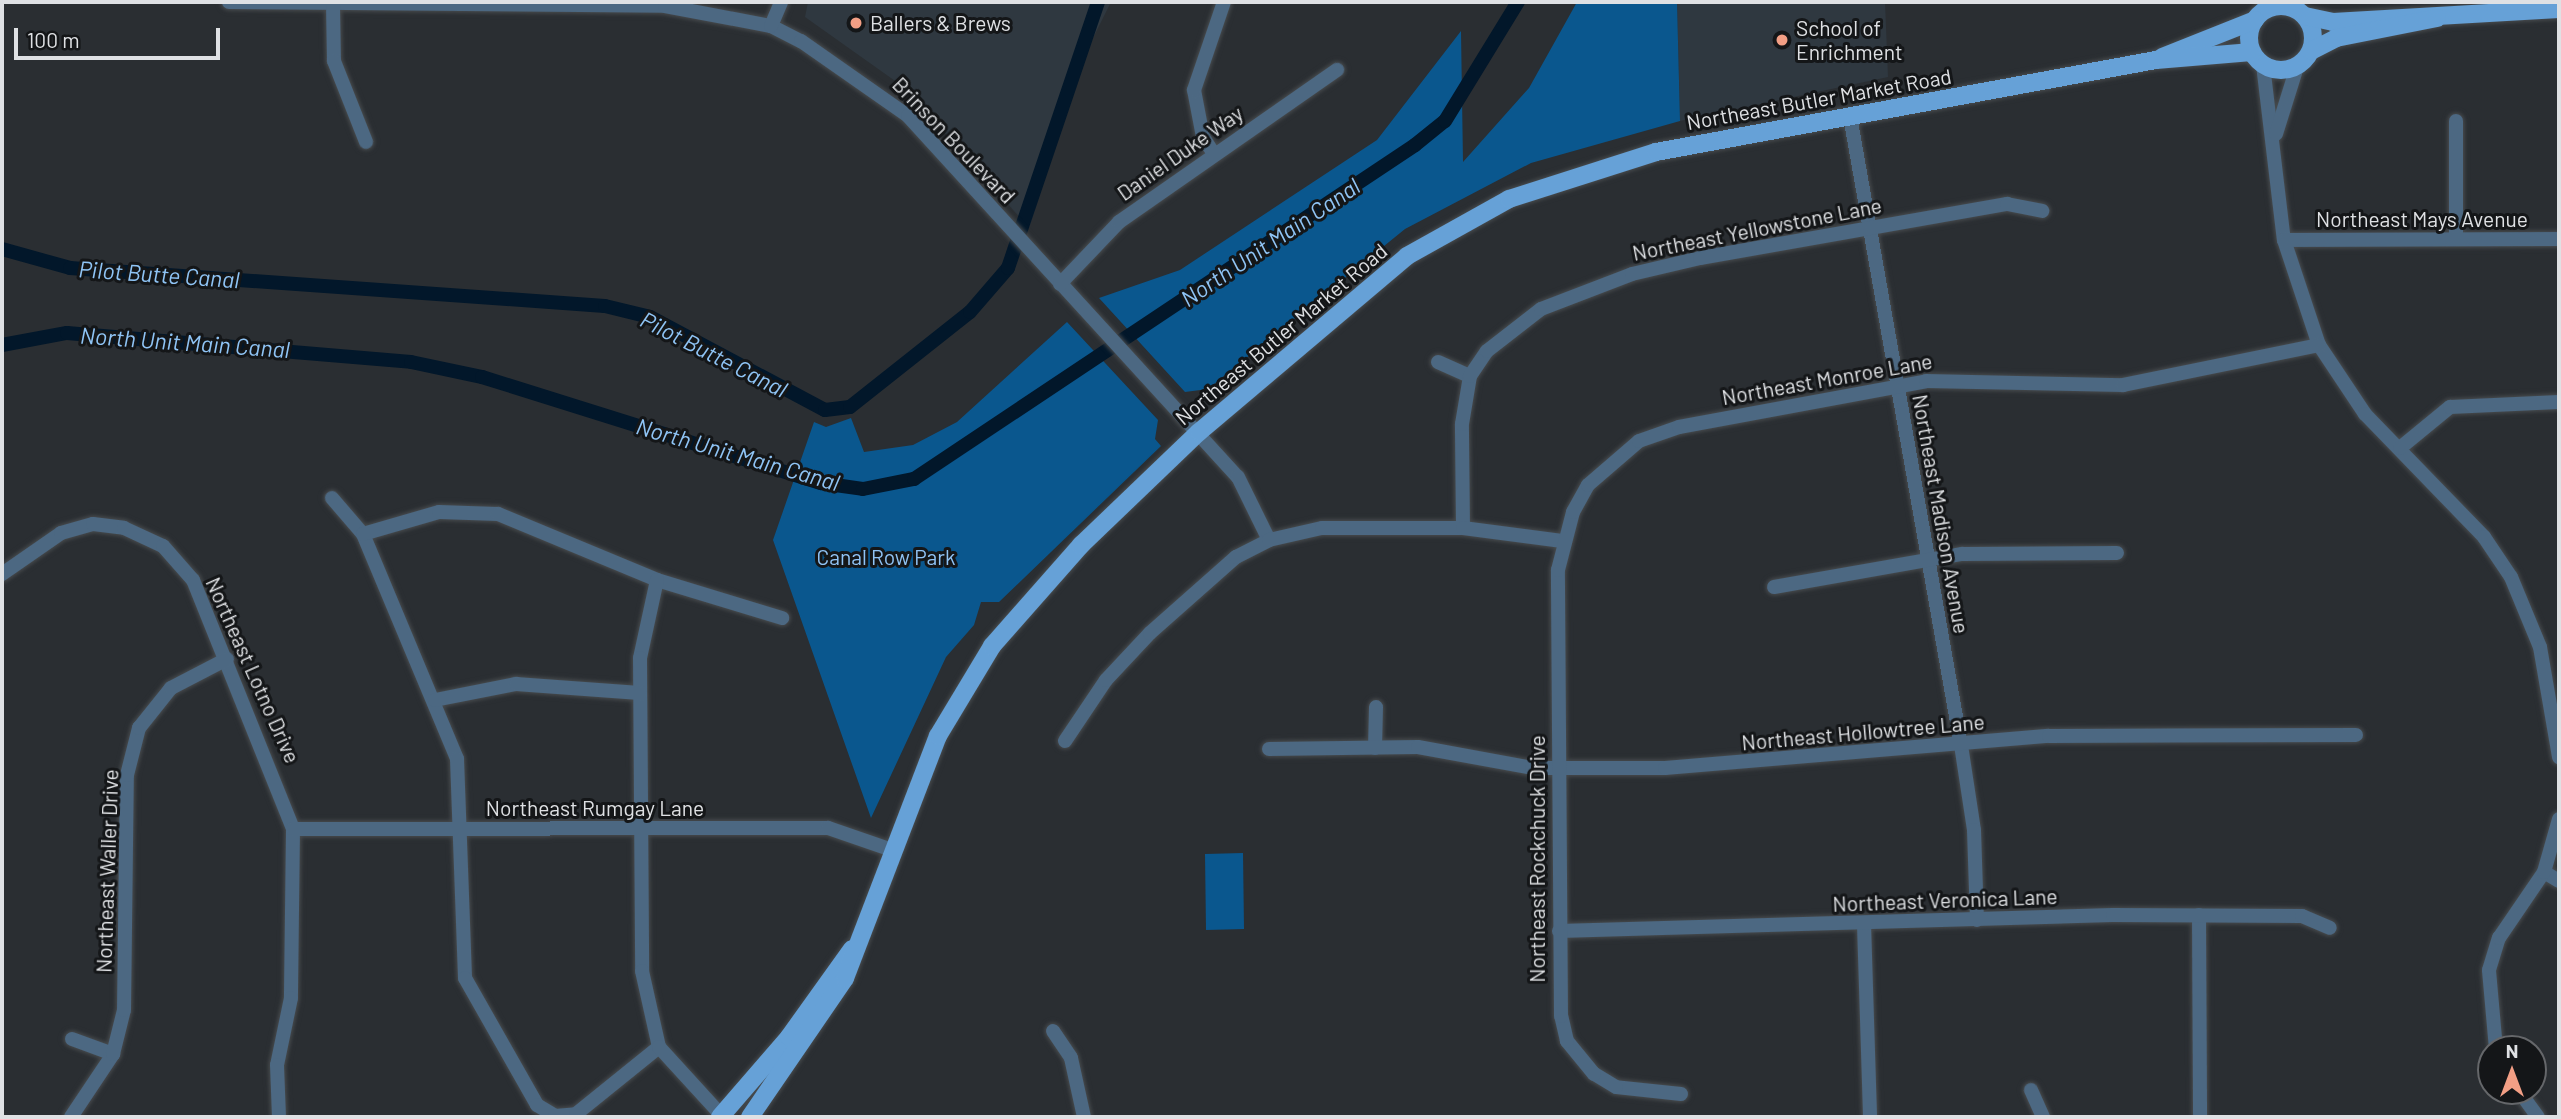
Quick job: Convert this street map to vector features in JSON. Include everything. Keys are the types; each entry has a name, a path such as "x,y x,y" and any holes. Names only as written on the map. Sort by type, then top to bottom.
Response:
{"main road":[{"path":"2441,17 2408,13 2333,22 2298,9 2262,11 2258,59 2297,67 2311,51 2336,38 2441,17 2559,9"},
{"path":"2298,9 2313,30 2311,51"},
{"name":"Northeast Butler Market Road","path":"2156,60 2262,11"},
{"name":"Northeast Butler Market Road","path":"750,1117 824,1014 845,978 852,949 938,736 992,646 1081,545 1199,432 1370,283 1441,234 1509,199 1645,154 2156,60 2258,59"},
{"name":"Northeast Butler Market Road","path":"725,1117 789,1037 837,962 852,949"}],"street":[{"name":"Brinson Boulevard","path":"229,2 665,6 771,26 869,83 1000,218 1238,477 1269,540"},
{"path":"771,26 781,2"},
{"path":"1214,154 1203,138 1194,90 1224,2"},
{"path":"333,5 334,61 366,142"},
{"path":"2258,59 2276,135 2284,240 2319,345 2365,414 2484,537 2511,577 2540,647 2559,757"},
{"path":"2276,135 2297,67"},
{"name":"Daniel Duke Way","path":"1060,284 1119,222 1337,70"},
{"name":"Northeast Madison Avenue","path":"1850,116 1961,745 1974,830 1977,920"},
{"path":"2456,121 2456,239"},
{"name":"Northeast Yellowstone Lane","path":"1470,376 1514,324 1577,293 1671,264 2007,204 2042,211"},
{"name":"Northeast Mays Avenue","path":"2284,240 2559,239"},
{"name":"Northeast Monroe Lane","path":"1562,541 1588,485 1639,441 1679,427 1956,379 2123,385 2319,345"},
{"path":"1438,362 1470,376 1462,424 1463,528"},
{"path":"2400,448 2450,407 2559,402"},
{"path":"332,498 363,534 435,699 457,758 465,978 537,1105 555,1116 576,1114 659,1047"},
{"path":"363,534 439,512 498,514 657,580 782,618"},
{"name":"Northeast Lotno Drive","path":"2,573 61,533 93,524 124,528 163,546 193,580 227,659 293,829"},
{"path":"1065,741 1106,680 1150,633 1236,557 1269,540 1322,528 1463,528 1562,541"},
{"name":"Northeast Rockchuck Drive","path":"1562,541 1558,769 1561,1016 1579,1060 1616,1087 1681,1094"},
{"path":"1774,587 1927,560 2118,553"},
{"path":"657,580 646,619 640,693 642,971 659,1047 725,1117"},
{"name":"Northeast Waller Drive","path":"71,1117 113,1054 124,1010 127,775 138,728 171,688 227,659"},
{"path":"435,699 516,684 640,693"},
{"path":"1375,748 1376,707"},
{"name":"Northeast Hollowtree Lane","path":"1269,749 1444,748 1507,765 1558,769 1713,766 2098,734 2356,735"},
{"path":"2495,1035 2489,970 2499,938 2544,872 2559,819"},
{"name":"Northeast Rumgay Lane","path":"293,829 828,828 892,849"},
{"path":"279,1117 277,1065 291,998 293,829"},
{"path":"2544,872 2559,881"},
{"path":"2199,915 2200,1117"},
{"name":"Northeast Veronica Lane","path":"1559,931 2199,915 2302,916 2330,928"},
{"path":"1864,924 1870,1117"},
{"path":"1053,1031 1071,1058 1084,1117"},
{"path":"72,1039 113,1054"},
{"path":"2031,1090 2043,1117"}],"shaded area":[{"path":"808,2 1111,2 1082,60 1029,228 905,88 805,17"},
{"name":"School of Enrichment","path":"1677,2 1885,2 1888,77 1680,121"}],"green space":[{"path":"1577,2 1677,2 1680,121 1531,163 1405,229 1208,389 1185,392 1099,298 1180,270 1377,140 1461,31 1463,162 1529,88"},
{"name":"Canal Row Park","path":"1067,322 1158,420 1155,439 1161,446 999,602 981,602 974,625 946,657 871,818 773,540 814,422 826,427 851,418 864,452 913,445 957,422"},
{"path":"1243,853 1244,929 1206,930 1205,854"}],"waterway":[{"name":"Pilot Butte Canal","path":"2,249 70,268 605,306 650,317 825,410 850,407 970,312 1008,268 1098,2"},
{"name":"North Unit Main Canal","path":"2,345 67,333 411,362 482,377 821,483 863,489 914,479 1415,145 1445,121 1518,2"}],"place":[{"name":"Ballers & Brews","path":"856,23"},
{"name":"School of Enrichment","path":"1782,40"}]}
